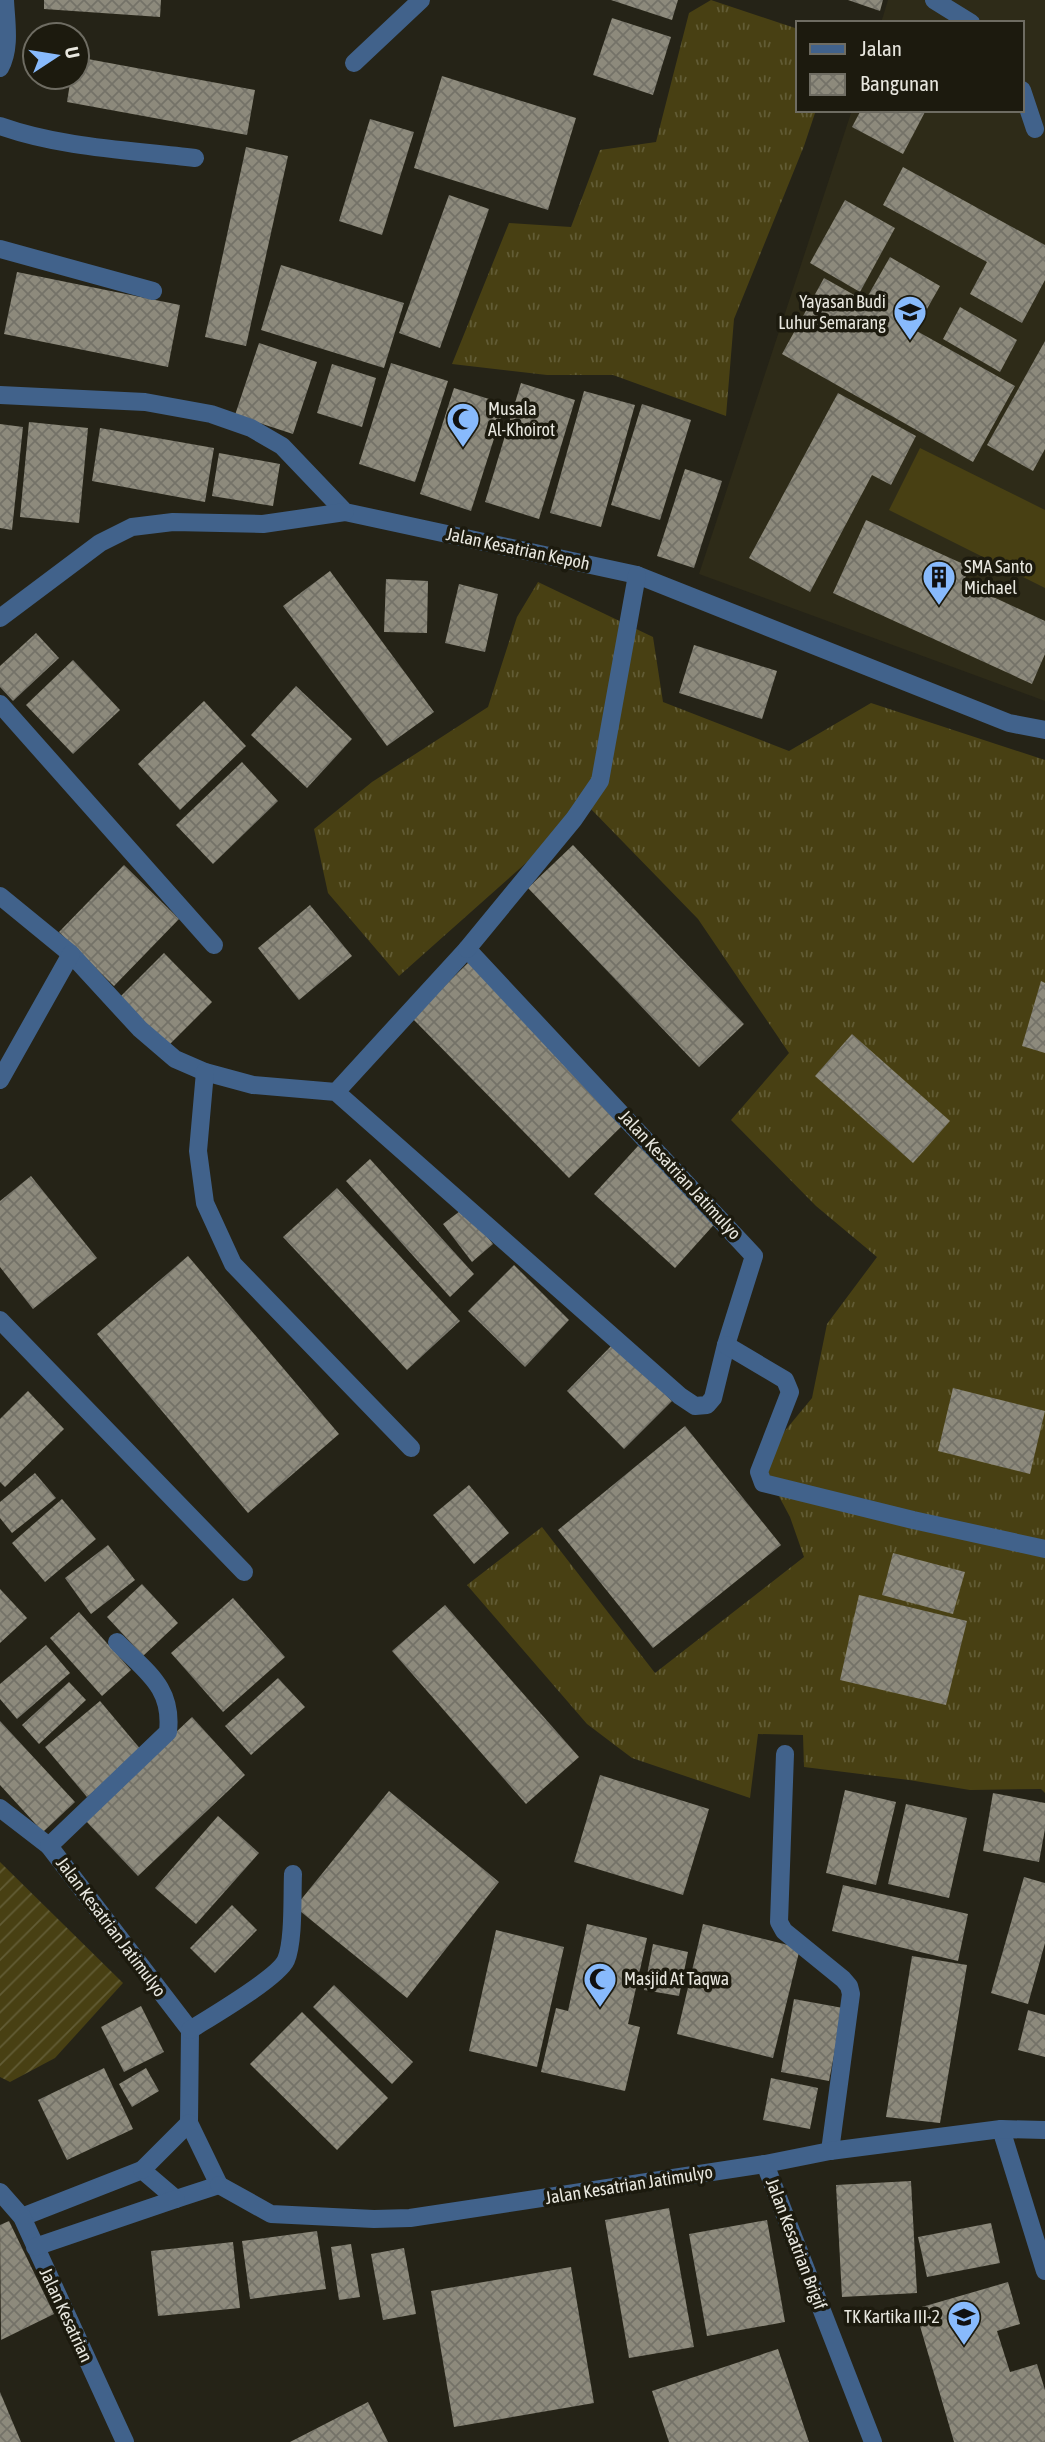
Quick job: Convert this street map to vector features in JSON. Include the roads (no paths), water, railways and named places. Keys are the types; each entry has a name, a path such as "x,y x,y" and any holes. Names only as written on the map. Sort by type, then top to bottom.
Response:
{"street":[{"path":"0,68 6,58 5,0"},
{"path":"354,63 421,0"},
{"path":"934,0 968,21"},
{"path":"1024,96 1035,129"},
{"path":"0,126 80,146 195,158"},
{"path":"0,249 153,291"},
{"path":"0,395 145,402 211,414 251,428 282,446 345,512"},
{"path":"0,618 100,543 132,527 173,522 263,524 345,512"},
{"name":"Jalan Kesatrian Kepoh","path":"345,512 637,575 1009,723 1045,730"},
{"path":"0,896 71,954 140,1029 174,1059 205,1072 253,1085 336,1092 467,949 574,819 600,781 637,575"},
{"path":"0,704 214,945"},
{"name":"Jalan Kesatrian Jatimulyo","path":"336,1092 680,1396 695,1406 707,1405 713,1398 726,1345 747,1275 754,1261 752,1252 467,949"},
{"path":"0,1080 71,954"},
{"path":"205,1072 198,1151 205,1203 233,1264 411,1448"},
{"path":"0,1320 244,1572"},
{"path":"726,1345 785,1380 790,1392 759,1472 763,1483 1045,1549"},
{"path":"49,1846 167,1732 170,1713 161,1687 117,1642"},
{"path":"785,1754 779,1922 784,1931 843,1979 851,1994 830,2151"},
{"name":"Jalan Kesatrian Jatimulyo","path":"0,1808 49,1846 190,2030"},
{"path":"35,2247 219,2185 189,2123 190,2030 237,2000 278,1970 285,1961 289,1944 293,1874"},
{"path":"22,2217 142,2169 189,2123"},
{"path":"1000,2129 1045,2272"},
{"name":"Jalan Kesatrian Jatimulyo","path":"219,2185 271,2214 410,2218 765,2164 830,2151 1000,2129 1045,2130"},
{"name":"Jalan Kesatrian Brigif","path":"765,2164 873,2442"},
{"path":"142,2169 176,2199"},
{"name":"Jalan Kesatrian","path":"0,2192 22,2217 125,2442"}],"place":[{"name":"Yayasan Budi Luhur Semarang","path":"910,342"},
{"name":"Musala Al-Khoirot","path":"463,449"},
{"name":"SMA Santo Michael","path":"939,607"},
{"name":"Masjid At Taqwa","path":"600,2009"},
{"name":"TK Kartika III-2","path":"964,2347"}]}
